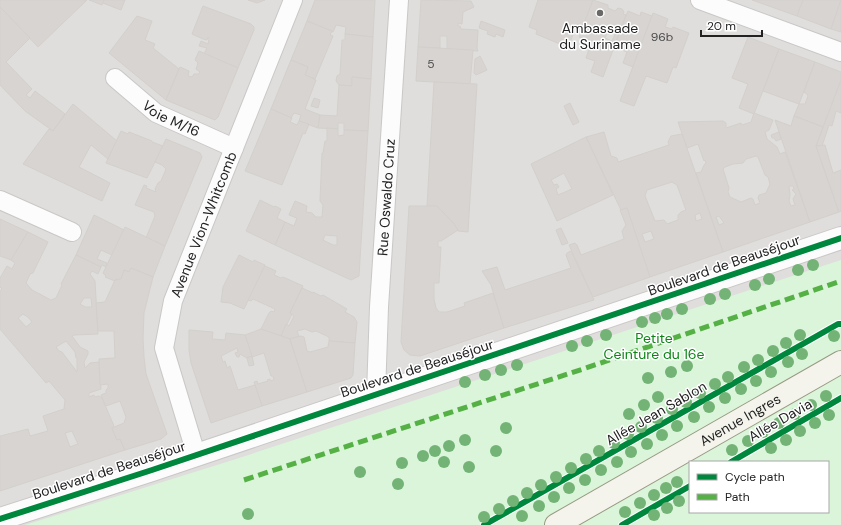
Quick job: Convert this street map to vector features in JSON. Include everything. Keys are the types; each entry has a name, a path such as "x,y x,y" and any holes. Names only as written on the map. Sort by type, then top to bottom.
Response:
{"main road":[{"name":"Avenue Ingres","path":"556,525 841,362"}],"street":[{"name":"Avenue Vion-Whitcomb","path":"196,454 164,348 173,301 293,0"},
{"name":"Rue Oswaldo Cruz","path":"376,394 379,308 399,0"},
{"path":"700,0 841,52"},
{"name":"Voie M/16","path":"116,78 156,113 234,148"},
{"path":"0,200 72,232"},
{"name":"Boulevard de Beauséjour","path":"0,519 152,470 841,238"}],"shaded area":[{"path":"0,0 841,0 841,525 0,525"}],"green space":[{"name":"Petite Ceinture du 16e","path":"841,260 841,525 25,525 233,460"}],"building":[{"path":"0,0 87,0 38,47 0,7"},
{"path":"89,0 104,0 102,5"},
{"path":"104,0 125,0 121,10 103,3"},
{"path":"248,0 265,0 257,3"},
{"path":"315,0 375,0 373,37 345,34 346,27 336,25 333,32 307,21"},
{"path":"421,0 471,1 474,7 463,12 462,24 458,23 458,26 460,26 461,29 478,30 478,51 447,49 447,36 440,36 440,48 418,47"},
{"path":"538,0 593,0 583,27 577,25 570,42 561,39 560,44 536,34 537,30 529,27"},
{"path":"593,0 608,5 608,8 615,11 618,8 622,9 624,12 623,14 626,15 603,77 591,72 595,61 586,58 592,41 579,37","holes":["609,27 617,30 612,41 605,38"]},
{"path":"752,0 803,0 797,16"},
{"path":"803,0 841,0 831,29 797,16"},
{"path":"841,0 841,32 831,29"},
{"path":"203,6 251,24 254,27 238,68 204,54 207,48 199,46 201,41 208,44 208,37 207,40 192,34"},
{"path":"0,7 30,38 6,62 32,89 26,95 30,98 35,91 65,114 53,131 25,111 0,85"},
{"path":"628,11 640,16 641,12 652,16 633,67 623,63 627,52 614,47"},
{"path":"653,13 668,19 665,27 672,29 673,27 689,33 676,68 673,67 667,83 646,76 634,106 620,101"},
{"path":"137,16 152,21 145,40 155,44 153,48 179,69 166,100 109,53"},
{"path":"307,21 332,31 330,35 333,36 315,79 305,75 308,67 291,60"},
{"path":"481,21 505,30 503,37 496,34 495,37 487,34 488,31 479,28"},
{"path":"345,34 373,37 371,79 352,77 352,86 339,85 336,81 337,76 340,74 342,40 345,40"},
{"path":"748,37 779,49 754,114 739,108 748,84 732,78"},
{"path":"418,47 473,50 470,84 416,81"},
{"path":"779,49 815,62 799,104 763,91"},
{"path":"199,51 238,68 218,117 215,120 166,100 180,67 189,71 188,76 192,77 194,74 199,74 200,72 196,69 198,63 195,60"},
{"path":"480,56 487,70 476,75 474,73 475,59"},
{"path":"291,60 308,67 305,75 316,80 305,109 320,115 318,128 299,121 301,115 294,113 291,118 271,109"},
{"path":"815,62 841,72 841,80 823,127 794,116 799,104 805,104 808,96 804,92"},
{"path":"352,77 371,79 368,131 344,130 344,123 338,123 338,129 318,128 320,115 337,116 339,85 352,86"},
{"path":"841,80 841,113 836,111 832,126 829,125 822,146 816,146"},
{"path":"434,82 477,84 468,232 458,231 454,224 437,206 427,206"},
{"path":"314,98 320,100 318,108 311,106"},
{"path":"570,103 579,122 573,125 564,106"},
{"path":"73,104 117,141 108,159 91,145 79,167 110,183 102,201 23,164 49,129 53,131"},
{"path":"271,109 292,118 290,122 297,125 299,121 309,124 305,134 303,133 282,185 245,171"},
{"path":"754,113 773,120 769,130 765,132 767,139 777,147 780,154 785,152 810,222 723,252 696,173 701,172 706,163 705,160 704,161 698,144 687,148 678,122 723,121 726,123 726,128 741,123 742,125 751,122","holes":["756,156 758,157 770,184 766,193 759,195 758,198 760,203 755,205 753,199 751,198 741,202 730,197 728,192 729,188 723,169 733,164 743,163 746,159","789,186 793,186 794,189 792,190 796,194 793,199 795,205 791,206 789,201","719,216 724,223 719,225 716,217"]},
{"path":"794,116 823,127 816,146 839,212 810,222 775,120 791,126"},
{"path":"327,128 338,129 338,136 344,135 344,130 368,131 359,276 351,280 275,245 285,222 294,226 297,218 289,215 295,201 307,206 306,212 312,213 316,217 322,217 323,205 320,201 322,153 325,141 327,141","holes":["325,235 337,236 337,245 333,245 323,240"]},
{"path":"121,131 128,134 129,132 163,146 147,178 106,163"},
{"path":"604,132 611,156 617,158 618,162 669,145 668,142 671,136 682,134 723,252 650,277 627,208 621,210 586,137","holes":["672,182 677,185 686,210 678,215 678,220 667,224 664,220 655,221 645,196 647,190","700,213 702,219 696,221 695,215","651,231 654,239 645,242 642,234"]},
{"path":"779,132 781,139 776,141 771,135"},
{"path":"586,137 613,195 557,221 531,164","holes":["564,173 572,189 558,195 556,189 559,187 557,184 554,185 551,180"]},
{"path":"166,139 200,153 202,157 165,246 146,238 155,216 154,212 135,205 144,185 147,186 146,188 156,192 155,189 161,181 166,169 162,165 155,162"},
{"path":"825,145 833,173 841,170 841,211 839,212 816,146"},
{"path":"260,200 281,209 277,218 285,222 275,245 246,231"},
{"path":"409,206 437,206 458,230 441,241 438,241 438,247 441,247 439,283 434,283 434,299 436,308 439,312 447,312 465,306 464,303 493,293 504,328 420,356 410,355 404,350 401,342"},
{"path":"627,208 650,277 593,297 569,245 575,243 581,255 624,239 622,231 626,225 620,210"},
{"path":"94,215 124,230 112,255 101,250 97,259 107,263 106,267 102,265 101,267 76,255"},
{"path":"0,219 28,232 11,260 0,256"},
{"path":"125,227 165,246 153,277 131,268 129,272 124,270 121,279 115,281 105,277 106,276 103,273"},
{"path":"561,228 568,243 562,245 556,230"},
{"path":"28,232 48,242 33,273 30,274 26,283 32,290 51,300 56,298 62,285 61,284 76,255 101,267 98,274 92,271 90,274 95,281 98,334 72,336 80,347 88,351 84,362 85,368 90,363 99,362 101,389 89,393 89,397 94,395 95,397 99,396 102,398 114,426 112,428 117,440 120,439 125,450 0,491 0,436 28,429 30,436 48,431 43,416 64,409 65,400 49,381 46,383 0,329 0,291 2,289 0,287 0,278 7,266 12,269 15,263 11,260","holes":["84,298 91,298 92,307 85,307 80,304","23,314 32,322 26,327 18,318","66,341 75,352 77,358 77,372 62,352 56,347","72,431 78,444 70,447 65,433"]},
{"path":"571,251 594,300 504,328 491,285 482,271 497,267 505,290 571,268 566,255"},
{"path":"239,255 253,262 254,260 265,265 244,309 230,303 221,302 223,287"},
{"path":"265,266 276,271 274,275 281,278 283,277 303,286 290,313 292,314 281,336 261,329 269,313 271,311 274,312 275,309 253,299 251,301 248,300"},
{"path":"131,268 153,277 144,313 144,357 146,374 167,434 161,439 125,450 120,439 117,440 112,428 124,423 126,417 120,401 106,406 101,395 106,393 108,384 100,385 99,359 115,358 114,331 98,331 96,303 105,302 115,280 121,279 124,270 129,272"},
{"path":"302,288 321,296 323,295 347,309 345,312 354,317 357,322 355,343 329,341 329,337 316,331 312,332 305,329 297,331 299,336 290,339 281,336 286,324 289,326 294,316 290,313"},
{"path":"261,329 290,339 307,392 262,406 254,382 257,381 258,384 270,379 270,381 274,380 273,376 271,376 264,353 252,357 245,335"},
{"path":"189,330 213,332 212,339 225,340 226,333 245,335 252,356 247,358 240,354 239,357 237,357 235,353 238,352 237,348 221,356 223,362 225,361 227,368 230,366 238,390 255,385 262,406 211,423 191,363 189,350"},
{"path":"301,336 304,337 307,351 310,352 328,347 329,341 355,343 353,375 351,378 307,392 290,339"},
{"path":"252,356 254,365 249,366 247,358"}],"marked path":[{"path":"244,480 583,369 841,281"}],"cycle path":[{"path":"0,519 152,470 841,238"},
{"name":"Allée Jean Sablon","path":"484,525 838,324 841,324"},
{"name":"Allée Davia","path":"733,461 841,398"},
{"path":"622,525 689,487"}],"place":[{"name":"Ambassade du Suriname","path":"600,13"}]}
